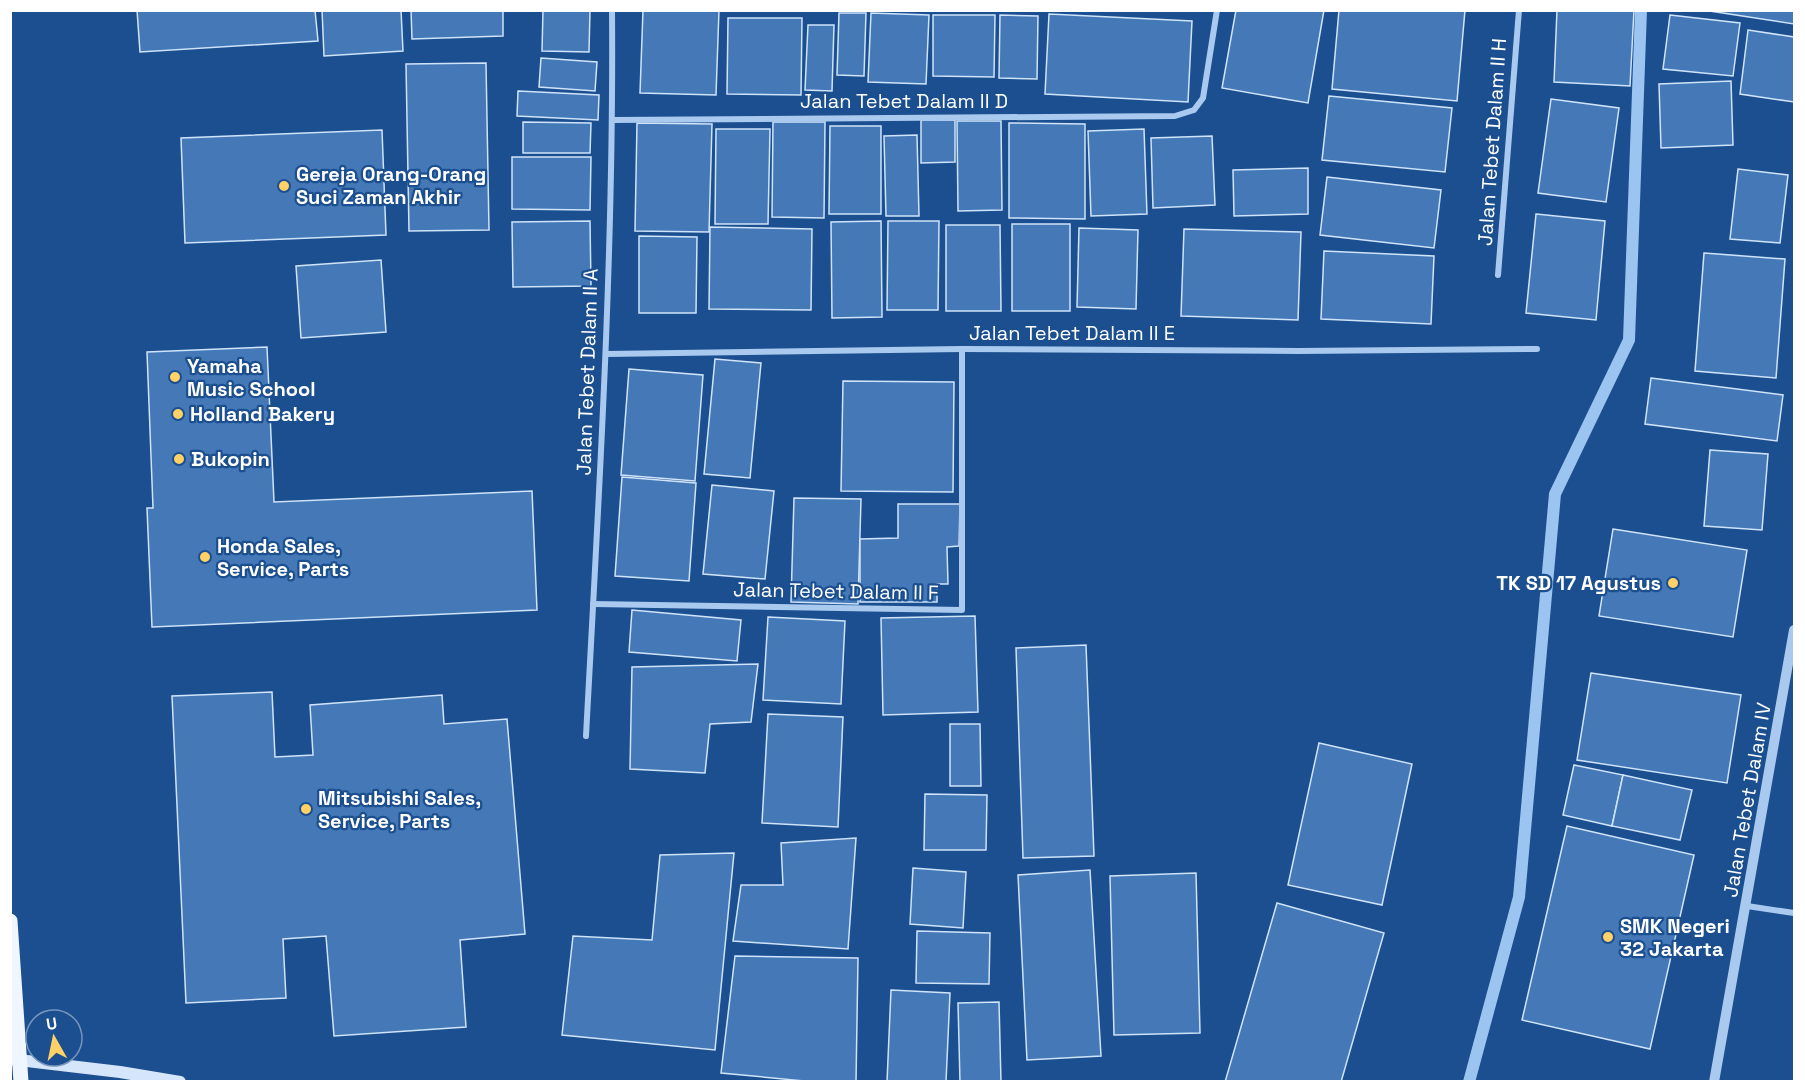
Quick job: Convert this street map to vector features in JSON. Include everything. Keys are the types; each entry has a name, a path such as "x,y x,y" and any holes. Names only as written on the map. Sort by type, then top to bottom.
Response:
{"main road":[{"path":"10,921 16,1059 21,1082"},
{"path":"16,1059 180,1082"}],"street":[{"name":"Jalan Tebet Dalam II A","path":"586,736 606,354 613,120 612,10"},
{"name":"Jalan Tebet Dalam II D","path":"613,120 1175,116 1194,110 1203,98 1217,10"},
{"name":"Jalan Tebet Dalam II H","path":"1498,275 1519,10"},
{"name":"Jalan Tebet Dalam II E","path":"606,354 962,349 1298,351 1537,349"},
{"name":"Jalan Tebet Dalam II F","path":"593,604 962,610 962,349"},
{"name":"Jalan Tebet Dalam IV","path":"1714,1082 1747,906 1794,630"},
{"path":"1747,906 1794,913"}],"building":[{"path":"137,10 315,10 318,41 140,52"},
{"path":"322,10 401,10 403,51 324,56"},
{"path":"411,10 503,10 503,36 412,39"},
{"path":"543,10 590,10 589,52 542,51"},
{"path":"643,10 719,10 716,95 640,93"},
{"path":"1236,10 1324,10 1308,103 1222,88"},
{"path":"1339,10 1465,10 1457,101 1332,89"},
{"path":"1557,10 1634,10 1630,86 1554,82"},
{"path":"1703,10 1794,10 1794,24"},
{"path":"839,13 866,13 864,76 837,75"},
{"path":"871,13 929,15 926,84 868,82"},
{"path":"1049,14 1192,21 1188,102 1045,94"},
{"path":"933,15 995,15 994,77 933,76"},
{"path":"1000,15 1038,16 1037,79 999,78"},
{"path":"1670,15 1740,23 1733,76 1663,69"},
{"path":"728,18 802,18 801,95 727,94"},
{"path":"808,25 834,25 832,91 805,90"},
{"path":"1748,30 1794,37 1794,102 1740,94"},
{"path":"541,58 597,62 595,91 539,87"},
{"path":"486,63 489,230 409,231 406,64"},
{"path":"1731,81 1733,145 1661,148 1659,84"},
{"path":"518,91 599,95 598,120 517,116"},
{"path":"1329,96 1452,108 1445,172 1322,160"},
{"path":"1551,99 1619,108 1606,202 1538,193"},
{"path":"921,120 955,120 955,162 921,163"},
{"path":"957,121 1001,121 1002,210 958,211"},
{"path":"523,122 591,123 590,153 523,153"},
{"path":"773,122 825,122 824,218 772,217"},
{"path":"637,123 712,124 709,232 635,231"},
{"path":"1009,123 1085,124 1085,219 1009,218"},
{"path":"830,126 881,126 881,214 829,214"},
{"path":"716,129 770,129 768,224 715,224"},
{"path":"1144,129 1147,214 1091,216 1088,131"},
{"name":"Gereja Orang-Orang Suci Zaman Akhir","path":"382,130 386,235 185,243 181,138"},
{"path":"917,135 919,216 886,216 884,136"},
{"path":"1212,136 1215,205 1153,208 1151,138"},
{"path":"512,157 591,157 590,210 512,209"},
{"path":"1308,168 1308,214 1234,216 1233,170"},
{"path":"1738,169 1788,175 1780,243 1730,239"},
{"path":"1327,177 1441,190 1434,248 1320,235"},
{"path":"1536,214 1605,221 1596,320 1526,313"},
{"path":"590,221 591,286 513,287 512,222"},
{"path":"881,221 882,317 832,318 831,222"},
{"path":"888,221 939,221 938,310 887,310"},
{"path":"1012,224 1070,224 1070,311 1012,311"},
{"path":"946,225 1000,225 1001,311 946,311"},
{"path":"710,227 812,229 811,310 709,309"},
{"path":"1079,228 1138,230 1136,309 1077,307"},
{"path":"1184,229 1301,232 1298,320 1181,316"},
{"path":"639,236 697,237 696,313 639,313"},
{"path":"1324,251 1434,256 1431,324 1321,319"},
{"path":"1704,253 1785,259 1776,378 1695,371"},
{"path":"381,260 386,332 301,338 296,266"},
{"path":"267,347 274,502 532,491 537,610 152,627 147,508 153,508 147,352"},
{"path":"715,359 761,363 750,478 704,474"},
{"path":"629,369 703,375 695,481 621,475"},
{"path":"1651,378 1783,395 1777,441 1645,424"},
{"path":"843,381 954,382 953,492 841,491"},
{"path":"1710,450 1768,454 1762,530 1704,526"},
{"path":"622,477 696,483 689,581 615,576"},
{"path":"712,485 774,491 765,579 703,574"},
{"path":"794,498 861,499 858,604 791,602"},
{"path":"898,504 960,504 959,546 947,547 948,584 937,584 937,602 860,602 860,539 898,538"},
{"name":"TK SD 17 Agustus","path":"1613,529 1747,550 1733,637 1599,616"},
{"path":"632,610 741,620 737,661 629,652"},
{"path":"975,616 978,712 883,715 881,618"},
{"path":"768,617 845,621 841,704 763,700"},
{"path":"1086,645 1094,856 1023,858 1016,648"},
{"path":"758,664 751,722 710,724 705,773 630,769 632,667"},
{"path":"1591,673 1741,695 1727,783 1577,760"},
{"path":"272,692 275,757 313,755 310,705 442,695 444,724 507,719 525,934 460,940 466,1027 334,1036 326,936 283,939 286,998 186,1003 172,696"},
{"path":"768,714 843,717 838,827 762,823"},
{"path":"950,724 980,724 981,786 950,786"},
{"path":"1319,743 1412,764 1382,905 1288,885"},
{"path":"1574,765 1623,775 1612,826 1563,815"},
{"path":"1623,775 1692,790 1680,840 1612,826"},
{"path":"925,794 987,795 986,850 924,850"},
{"name":"SMK Negeri 32 Jakarta","path":"1567,826 1694,855 1650,1049 1522,1020"},
{"path":"856,838 848,949 733,941 741,885 783,885 781,843"},
{"path":"734,853 715,1050 562,1035 573,936 652,940 660,855"},
{"path":"913,868 966,872 963,928 910,924"},
{"path":"1090,870 1101,1056 1027,1060 1018,875"},
{"path":"1196,873 1200,1033 1114,1035 1110,876"},
{"path":"1277,903 1384,933 1341,1082 1225,1082"},
{"path":"917,931 990,933 989,984 916,983"},
{"path":"735,956 858,958 856,1082 815,1082 721,1073"},
{"path":"891,990 950,993 946,1082 887,1082"},
{"path":"999,1002 1001,1082 960,1082 958,1003"}],"waterway":[{"path":"1469,1082 1519,897 1555,494 1629,340 1641,10"}],"place":[{"name":"Gereja Orang-Orang Suci Zaman Akhir","path":"284,186"},
{"name":"Yamaha Music School","path":"175,377"},
{"name":"Holland Bakery","path":"178,414"},
{"name":"Bukopin","path":"179,459"},
{"name":"Honda Sales, Service, Parts","path":"205,557"},
{"name":"TK SD 17 Agustus","path":"1673,583"},
{"name":"Mitsubishi Sales, Service, Parts","path":"306,809"},
{"name":"SMK Negeri 32 Jakarta","path":"1608,937"}]}
